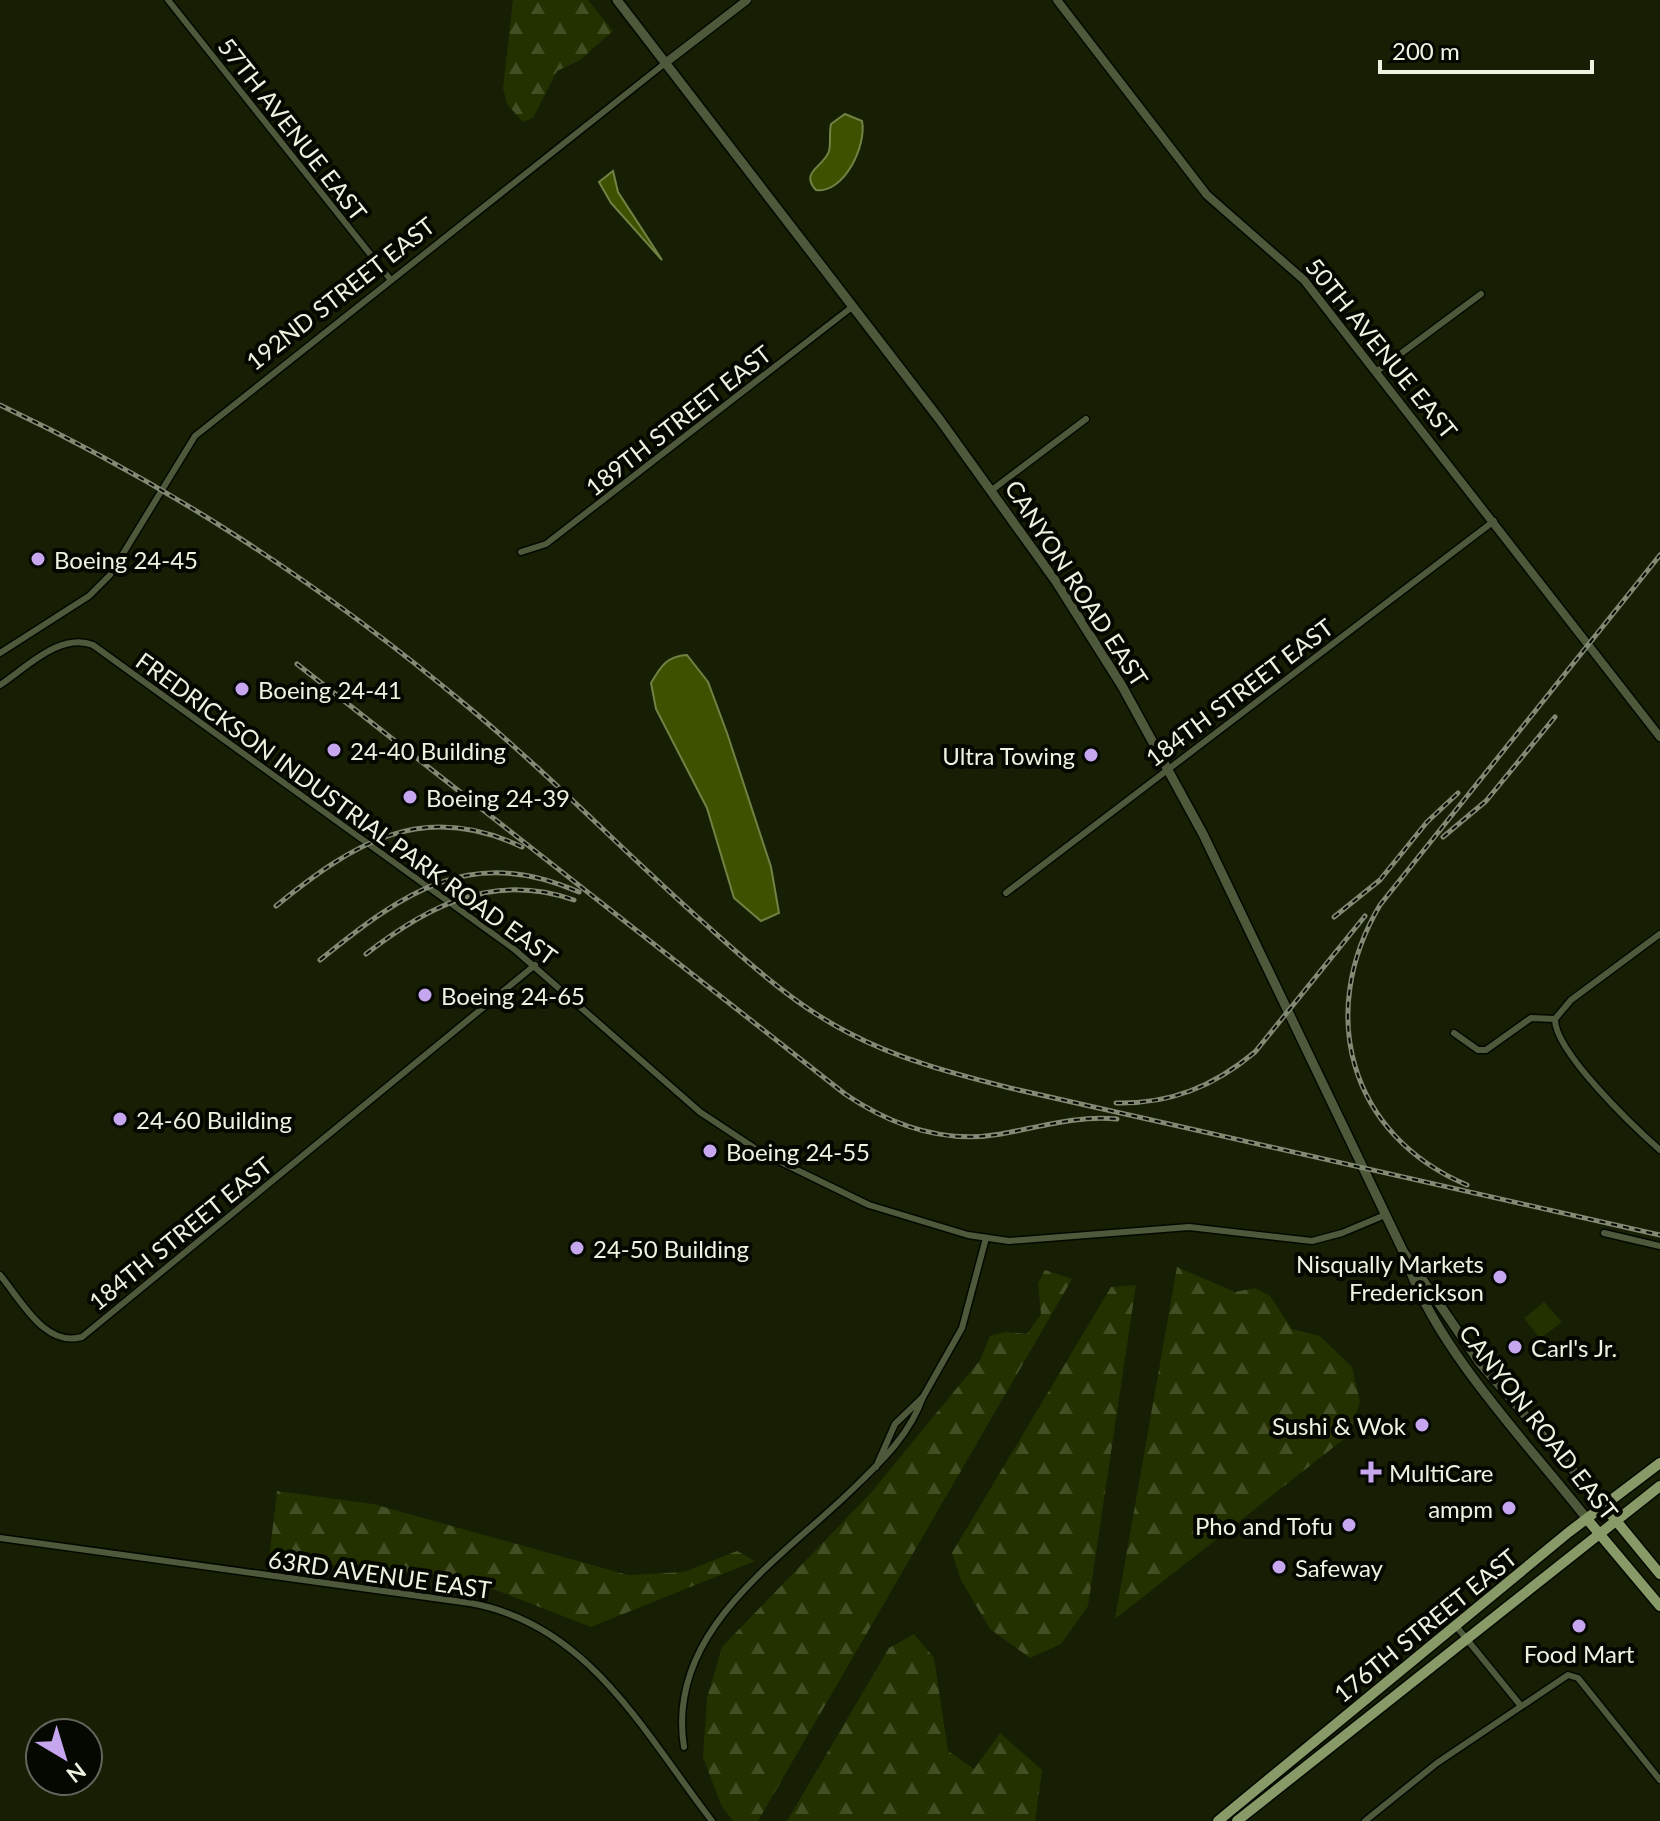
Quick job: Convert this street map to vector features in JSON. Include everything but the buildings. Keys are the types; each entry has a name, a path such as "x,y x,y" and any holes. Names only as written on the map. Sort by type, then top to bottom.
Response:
{"main road":[{"name":"CANYON ROAD EAST","path":"617,0 992,490 1099,649 1168,768 1234,895 1420,1293 1459,1357 1660,1606"},
{"name":"CANYON ROAD EAST","path":"1403,1251 1476,1358 1660,1574"},
{"name":"176TH STREET EAST","path":"1218,1821 1587,1519 1660,1463"},
{"name":"176TH STREET EAST","path":"1237,1821 1660,1486"},
{"path":"1226,1821 1233,1808"}],"street":[{"name":"57TH AVENUE EAST","path":"168,0 390,279"},
{"name":"192ND STREET EAST","path":"0,653 89,596 110,575 195,436 747,0"},
{"name":"50TH AVENUE EAST","path":"1057,0 1207,195 1287,261 1494,521 1660,737"},
{"path":"1376,372 1481,294"},
{"name":"189TH STREET EAST","path":"521,552 546,544 852,307"},
{"path":"992,490 1086,419"},
{"name":"184TH STREET EAST","path":"1006,893 1494,521"},
{"name":"FREDRICKSON INDUSTRIAL PARK ROAD EAST","path":"0,685 59,645 73,642 93,645 535,965 678,1095 762,1153 869,1205 986,1238 1034,1240 1189,1227 1312,1241 1385,1215"},
{"path":"1555,1019 1571,1000 1660,934"},
{"name":"184TH STREET EAST","path":"0,1275 48,1332 67,1340 82,1337 535,965"},
{"path":"1454,1033 1478,1050 1486,1050 1531,1018 1555,1019"},
{"path":"1555,1019 1561,1041 1619,1114 1660,1150"},
{"path":"1604,1233 1660,1246"},
{"path":"684,1747 684,1695 691,1668 707,1634 740,1594 876,1467 916,1417 923,1397 962,1328 986,1238"},
{"path":"876,1467 895,1424 923,1397"},
{"name":"63RD AVENUE EAST","path":"0,1538 470,1603 512,1613 550,1632 591,1665 712,1821"},
{"path":"1456,1626 1521,1706"},
{"path":"1365,1821 1437,1763 1562,1676 1578,1678 1660,1780"}],"green space":[{"path":"513,0 588,0 613,31 580,60 557,71 533,118 523,122 507,104 503,88"},
{"path":"1177,1267 1235,1292 1255,1288 1270,1296 1292,1329 1320,1336 1352,1367 1360,1402 1349,1435 1115,1619"},
{"path":"1045,1270 1072,1279 758,1821 733,1821 721,1805 703,1757 707,1698 722,1647 869,1495 980,1360 990,1336 1005,1332 1027,1334 1041,1314 1038,1283"},
{"path":"1136,1285 1088,1606 1061,1644 1030,1658 990,1629 961,1580 952,1553 1111,1287"},
{"path":"1544,1302 1562,1322 1540,1339 1524,1318"},
{"path":"277,1491 373,1504 628,1575 684,1572 737,1551 755,1561 591,1627 465,1578 269,1559"},
{"path":"914,1634 934,1658 948,1751 974,1769 1000,1733 1042,1770 1035,1821 787,1821 889,1648"}],"shaded area":[{"path":"845,114 862,121 863,131 857,154 836,184 816,190 811,184 811,174 829,151 831,124"},
{"path":"613,171 618,192 662,260 611,203 599,182"},
{"path":"687,655 708,682 771,867 779,913 761,921 734,898 707,808 656,709 651,683 665,663 674,657"}],"railway":[{"path":"0,405 125,469 184,504 243,540 356,619 497,732 755,968 808,1009 866,1042 927,1065 1010,1088 1660,1235"},
{"path":"1467,1185 1427,1163 1395,1135 1371,1103 1355,1067 1348,1028 1350,987 1361,946 1380,905 1660,555"},
{"path":"297,664 845,1094 881,1115 919,1130 959,1136 1001,1134 1073,1120 1117,1119"},
{"path":"1443,837 1486,801 1555,717"},
{"path":"1334,917 1380,880 1427,822 1458,793"},
{"path":"276,906 332,864 390,835 420,828 452,827 486,833 522,847"},
{"path":"320,960 380,914 409,896 439,883 471,875 504,873 540,878 579,892"},
{"path":"366,954 414,921 463,898 516,890 544,892 574,900"},
{"path":"1116,1103 1155,1100 1190,1091 1223,1075 1255,1052 1365,916"}],"place":[{"name":"Boeing 24-45","path":"38,559"},
{"name":"Boeing 24-41","path":"242,689"},
{"name":"24-40 Building","path":"334,750"},
{"name":"Ultra Towing","path":"1091,755"},
{"name":"Boeing 24-39","path":"410,797"},
{"name":"Boeing 24-65","path":"425,995"},
{"name":"24-60 Building","path":"120,1119"},
{"name":"Boeing 24-55","path":"710,1151"},
{"name":"24-50 Building","path":"577,1248"},
{"name":"Nisqually Markets Frederickson","path":"1500,1277"},
{"name":"Carl's Jr.","path":"1515,1347"},
{"name":"Sushi & Wok","path":"1422,1425"},
{"name":"MultiCare","path":"1371,1472"},
{"name":"ampm","path":"1509,1508"},
{"name":"Pho and Tofu","path":"1349,1525"},
{"name":"Safeway","path":"1279,1567"},
{"name":"Food Mart","path":"1579,1626"}]}
